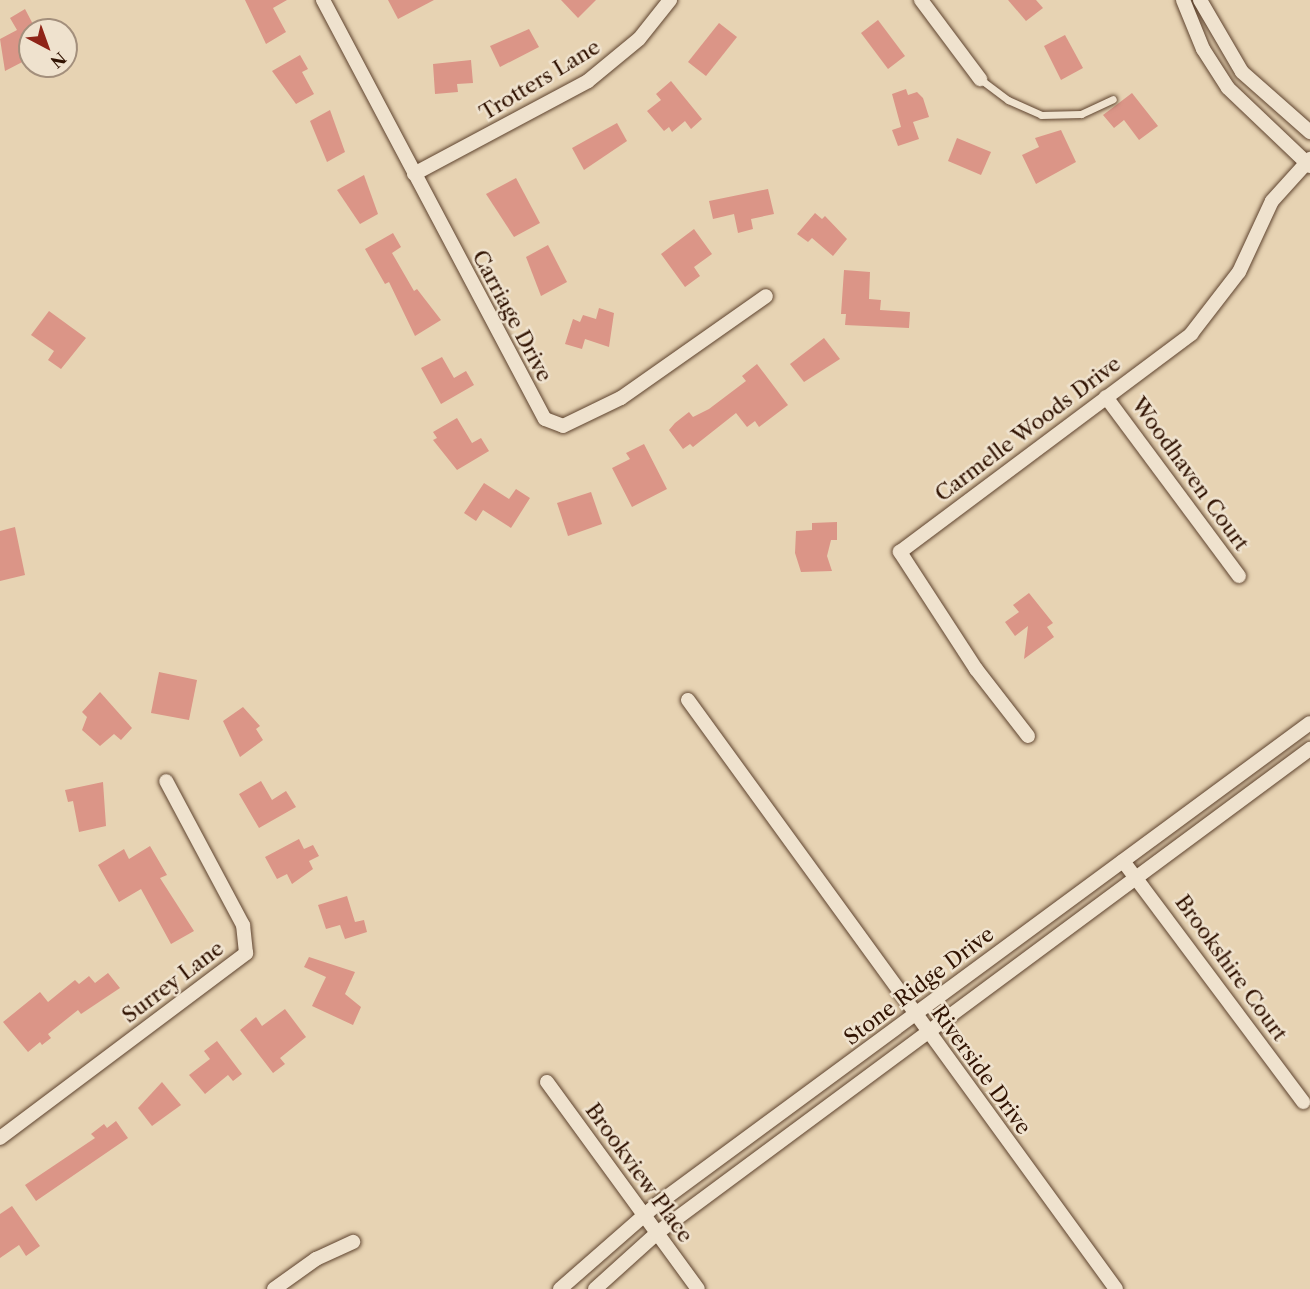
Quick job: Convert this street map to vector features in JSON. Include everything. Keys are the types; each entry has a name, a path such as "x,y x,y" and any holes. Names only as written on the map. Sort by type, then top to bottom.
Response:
{"street":[{"name":"Carriage Drive","path":"323,0 532,400 554,424 563,426 621,398 766,297"},
{"name":"Trotters Lane","path":"414,174 588,81 639,39 670,0"},
{"path":"921,0 980,79"},
{"path":"1183,0 1203,49 1228,88 1309,163"},
{"path":"1200,0 1242,72 1310,132"},
{"name":"Carmelle Woods Drive","path":"1028,736 976,669 900,552 1191,334 1218,303 1239,272 1272,201 1309,163"},
{"name":"Woodhaven Court","path":"1106,397 1239,576"},
{"name":"Riverside Drive","path":"688,700 914,1015 1116,1289"},
{"name":"Stone Ridge Drive","path":"560,1289 644,1214 1310,723"},
{"name":"Stone Ridge Drive","path":"595,1289 657,1233 926,1031 1138,878 1310,749"},
{"name":"Surrey Lane","path":"0,1138 246,953 243,925 166,781"},
{"name":"Brookshire Court","path":"1123,861 1138,878 1303,1102"},
{"name":"Brookview Place","path":"547,1082 698,1289"},
{"path":"274,1289 316,1259 353,1242"}],"lane":[{"path":"980,79 1008,100 1041,115 1081,114 1113,99"}],"building":[{"path":"245,0 287,0 273,8 286,32 266,44"},
{"path":"388,0 434,0 398,19"},
{"path":"561,0 596,0 578,18"},
{"path":"1008,0 1036,0 1043,8 1026,21"},
{"path":"25,9 30,18 18,18 18,64 5,71 0,39 17,30 10,18"},
{"path":"878,20 905,56 888,69 861,33"},
{"path":"719,23 737,37 706,76 688,62"},
{"path":"529,29 539,47 500,67 490,46"},
{"path":"1065,35 1083,68 1061,80 1044,46"},
{"path":"300,55 308,69 302,72 314,94 296,104 272,71"},
{"path":"471,60 473,83 457,84 458,92 435,94 433,64"},
{"path":"671,81 702,119 691,129 685,121 672,132 669,127 664,131 647,111 661,100 656,94"},
{"path":"906,89 908,95 917,92 923,98 929,117 913,122 919,139 898,146 892,130 901,127 892,94"},
{"path":"1132,93 1158,126 1139,140 1124,120 1114,128 1103,115"},
{"path":"330,110 345,152 327,162 310,121"},
{"path":"617,123 627,141 584,170 572,148"},
{"path":"1061,130 1076,162 1036,184 1022,155 1039,147 1035,138"},
{"path":"957,138 991,152 981,175 948,161"},
{"path":"364,175 378,214 360,224 337,190"},
{"path":"516,178 540,223 514,237 486,194"},
{"path":"768,189 774,214 751,219 753,229 738,233 734,214 713,219 709,201"},
{"path":"815,213 822,219 825,216 847,239 833,256 812,238 808,242 797,234"},
{"path":"694,229 712,254 694,267 700,276 685,287 661,254"},
{"path":"393,233 401,247 392,253 414,291 417,289 441,320 415,336 389,282 385,284 365,249"},
{"path":"548,245 567,282 541,296 526,257"},
{"path":"844,270 870,272 869,299 881,300 880,310 910,312 909,328 845,325 846,314 841,314"},
{"path":"599,308 614,313 609,347 585,339 582,349 565,344 573,319 580,322 583,315 596,319"},
{"path":"49,311 86,338 61,369 48,360 54,351 31,335"},
{"path":"824,338 840,359 804,382 790,364"},
{"path":"442,357 454,378 466,371 474,385 441,404 421,368"},
{"path":"757,364 788,405 759,427 755,421 747,427 736,413 693,447 690,444 683,449 669,430 675,423 689,412 693,417 709,409 746,381 742,376"},
{"path":"457,418 472,443 481,438 489,451 457,470 433,440 437,438 433,432"},
{"path":"644,444 667,489 632,507 612,468 630,459 626,453"},
{"path":"484,483 509,499 516,489 530,498 511,528 483,510 476,521 464,513"},
{"path":"591,492 602,524 568,536 557,503"},
{"path":"837,522 837,540 831,540 827,556 832,571 801,572 795,553 796,531 812,530 812,523"},
{"path":"15,527 25,575 0,581 0,531"},
{"path":"1029,593 1053,623 1047,627 1054,637 1024,659 1028,626 1015,636 1005,622 1019,612 1013,605"},
{"path":"159,672 197,680 189,720 151,713"},
{"path":"100,692 132,728 121,740 114,734 100,746 82,730 87,717 82,712"},
{"path":"243,707 260,726 256,729 263,740 240,757 223,721"},
{"path":"261,781 272,800 286,791 296,807 259,828 239,794"},
{"path":"103,782 106,826 79,832 73,801 68,802 65,790"},
{"path":"299,839 304,849 313,845 319,856 309,861 313,869 292,884 287,874 277,879 265,857"},
{"path":"150,846 167,875 160,878 194,931 171,944 141,889 119,902 98,865 124,849 129,859"},
{"path":"347,896 355,922 364,920 367,932 345,939 340,925 326,929 318,905"},
{"path":"309,957 355,972 345,994 361,1007 353,1025 312,1006 326,977 304,967"},
{"path":"108,973 120,988 81,1014 78,1010 48,1034 51,1038 42,1045 40,1042 28,1052 3,1022 40,992 48,1002 75,980 79,984 89,976 95,983"},
{"path":"285,1009 306,1037 280,1058 285,1064 273,1073 240,1030 256,1017 262,1026"},
{"path":"217,1041 242,1074 233,1081 228,1075 205,1094 189,1075 210,1059 204,1051"},
{"path":"162,1082 181,1105 152,1126 138,1108"},
{"path":"116,1121 128,1138 36,1201 25,1185 95,1138 91,1134 104,1124 107,1128"},
{"path":"12,1206 40,1246 26,1256 19,1245 0,1258 0,1214"}]}
